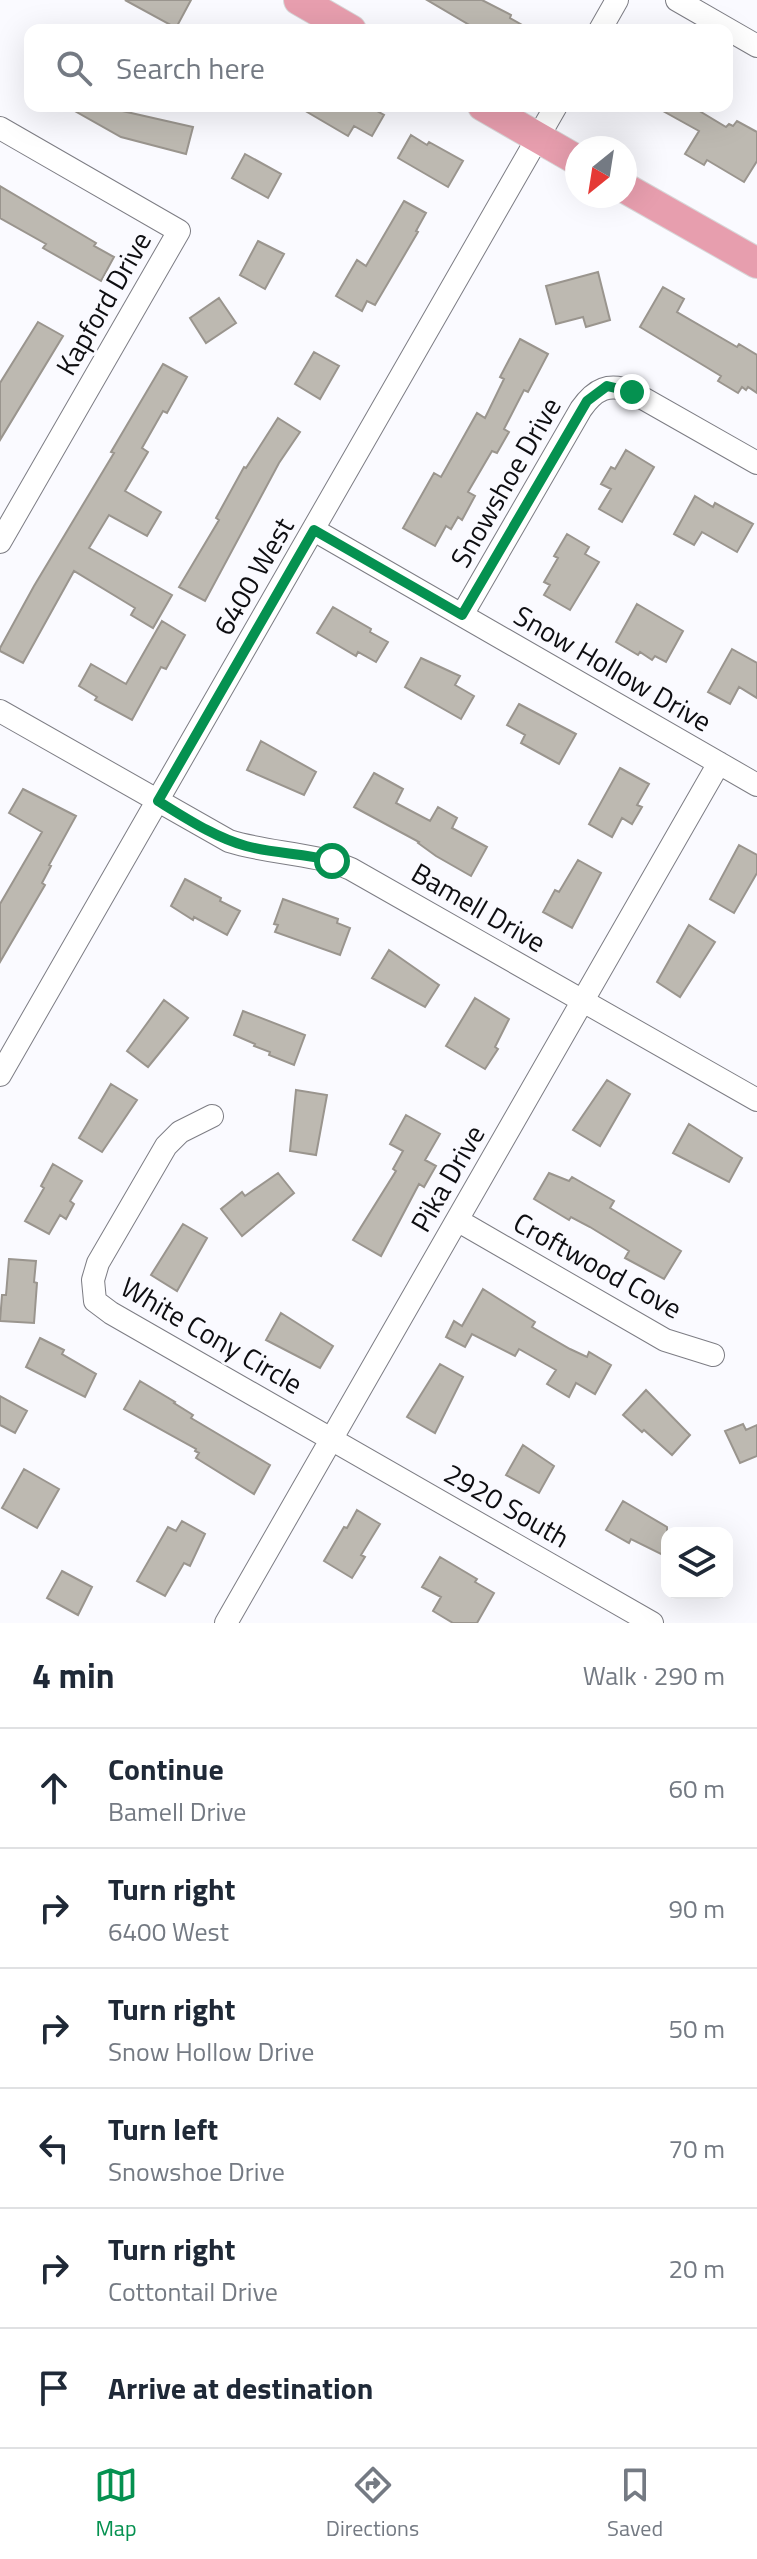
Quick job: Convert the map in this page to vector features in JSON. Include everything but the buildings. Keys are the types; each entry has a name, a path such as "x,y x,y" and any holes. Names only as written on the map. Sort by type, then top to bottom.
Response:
{"main road":[{"path":"299,0 341,24"},
{"path":"494,112 565,153"},
{"path":"637,195 757,263"}],"street":[{"path":"603,24 617,0"},
{"path":"677,0 719,24"},
{"path":"733,32 757,46"},
{"name":"6400 West","path":"0,1075 553,112"},
{"name":"Kapford Drive","path":"0,128 179,231 0,542"},
{"name":"Snowshoe Drive","path":"462,615 581,409 593,395 607,386 624,388 640,395 757,463"},
{"name":"Snow Hollow Drive","path":"314,530 757,785"},
{"name":"Bamell Drive","path":"0,711 229,841 251,848 311,856 351,869 757,1100"},
{"name":"Pika Drive","path":"226,1623 719,763"},
{"name":"White Cony Circle","path":"212,1116 180,1132 160,1155 98,1263 93,1280 95,1301 332,1439"},
{"name":"Croftwood Cove","path":"457,1220 665,1340 713,1355"},
{"name":"2920 South","path":"332,1439 652,1623"}],"route":[{"path":"332,861 251,848 229,841 158,801 314,530 462,615 587,401 607,386 632,392"}]}
